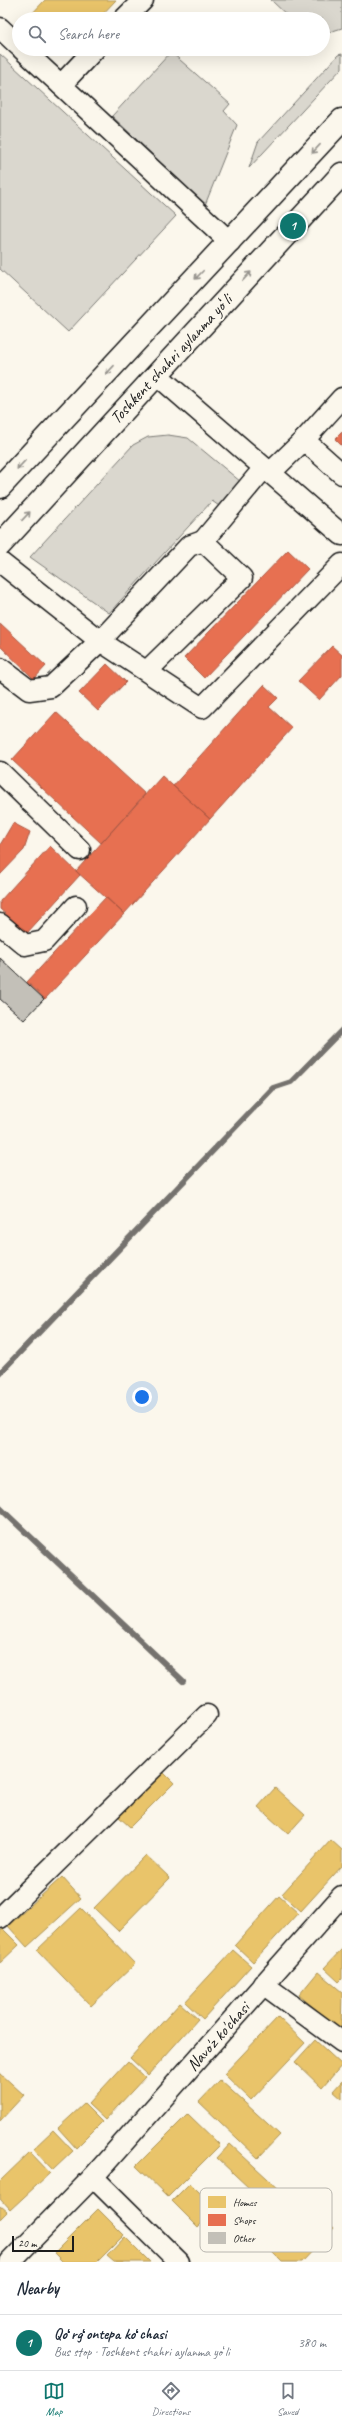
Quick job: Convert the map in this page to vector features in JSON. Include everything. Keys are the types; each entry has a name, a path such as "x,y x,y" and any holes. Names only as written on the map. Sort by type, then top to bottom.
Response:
{"highway":[{"path":"0,487 230,242 342,120"},
{"name":"Toshkent shahri aylanma yoʻli","path":"0,545 342,174"}],"street":[{"path":"131,12 143,0"},
{"path":"0,28 12,39"},
{"path":"30,56 230,242"},
{"path":"61,85 89,56"},
{"path":"157,375 342,535"},
{"path":"0,668 29,690 51,687 100,641 189,546 202,541 267,470 304,440 342,398"},
{"path":"304,440 342,474"},
{"path":"147,671 242,578 202,541"},
{"path":"0,562 100,641 202,708 342,564"},
{"path":"0,772 80,850"},
{"path":"0,924 25,945 44,941 76,906"},
{"path":"0,1918 207,1715"},
{"name":"Navo'z ko'chasi","path":"10,2262 93,2177 342,1896"},
{"path":"263,1984 342,2042"},
{"path":"93,2177 179,2262"}],"shaded area":[{"path":"271,0 342,0 342,28 330,32 330,12 284,12"},
{"path":"0,54 176,216 68,332 0,269"},
{"path":"342,54 342,68 249,168 258,142 338,55"},
{"path":"167,56 176,56 230,104 224,111 237,125 205,205 112,116"},
{"path":"168,435 188,438 241,482 222,508 212,501 109,613 30,557 133,445 148,437"}],"building: Homes":[{"path":"45,0 116,0 105,12 34,12"},
{"path":"163,1772 174,1783 130,1827 118,1816"},
{"path":"275,1788 305,1815 288,1834 258,1807"},
{"path":"331,1840 342,1850 342,1866 301,1911 282,1894"},
{"path":"146,1855 170,1878 118,1931 94,1908"},
{"path":"62,1877 81,1898 27,1947 8,1926"},
{"path":"279,1896 298,1913 253,1962 235,1945"},
{"path":"81,1908 135,1964 91,2006 37,1950"},
{"path":"3,1929 19,1945 0,1963 0,1932"},
{"path":"342,1949 342,1979 339,1982 324,1968"},
{"path":"233,1950 251,1966 203,2019 185,2002"},
{"path":"318,1972 342,1992 341,2031 299,1995"},
{"path":"180,2003 198,2019 148,2075 130,2058"},
{"path":"278,2017 305,2043 251,2100 224,2074"},
{"path":"315,2040 342,2065 322,2088 295,2062"},
{"path":"128,2061 145,2077 105,2120 88,2104"},
{"path":"0,2073 24,2095 0,2121"},
{"path":"220,2080 280,2135 258,2158 199,2102"},
{"path":"342,2081 342,2099 333,2091"},
{"path":"84,2104 102,2122 76,2148 58,2128"},
{"path":"188,2114 220,2145 168,2197 136,2166"},
{"path":"53,2130 73,2151 53,2170 33,2149"},
{"path":"230,2144 278,2188 249,2188 217,2158"},
{"path":"30,2152 50,2173 10,2210 0,2199 0,2181"},
{"path":"190,2183 200,2193 200,2225 198,2227 172,2201"},
{"path":"0,2206 7,2212 0,2219"},
{"path":"98,2209 124,2235 97,2262 63,2262 54,2253"},
{"path":"125,2237 150,2262 114,2262 107,2256"},
{"path":"272,2252 311,2252 302,2262 282,2262"}],"building: Shops":[{"path":"342,432 342,446 335,439"},
{"path":"288,550 308,569 204,678 184,658"},
{"path":"0,623 46,666 34,679 0,646"},
{"path":"332,646 342,655 342,675 319,700 298,681"},
{"path":"107,664 126,682 98,711 79,693"},
{"path":"264,685 278,698 269,707 292,728 210,819 173,786"},
{"path":"56,712 145,794 101,843 12,760"},
{"path":"162,776 210,819 124,914 76,871"},
{"path":"13,823 30,832 24,850 0,875 0,845"},
{"path":"50,846 80,875 27,933 0,909 0,901"},
{"path":"106,897 124,914 45,999 27,982"}],"building: Other":[{"path":"0,958 44,999 24,1020 0,999"}],"waterway":[{"path":"0,1373 273,1088 291,1082 342,1030"},
{"path":"0,1508 183,1681"}],"place":[{"name":"Qoʻrgʻontepa koʻchasi","path":"293,226"}]}
